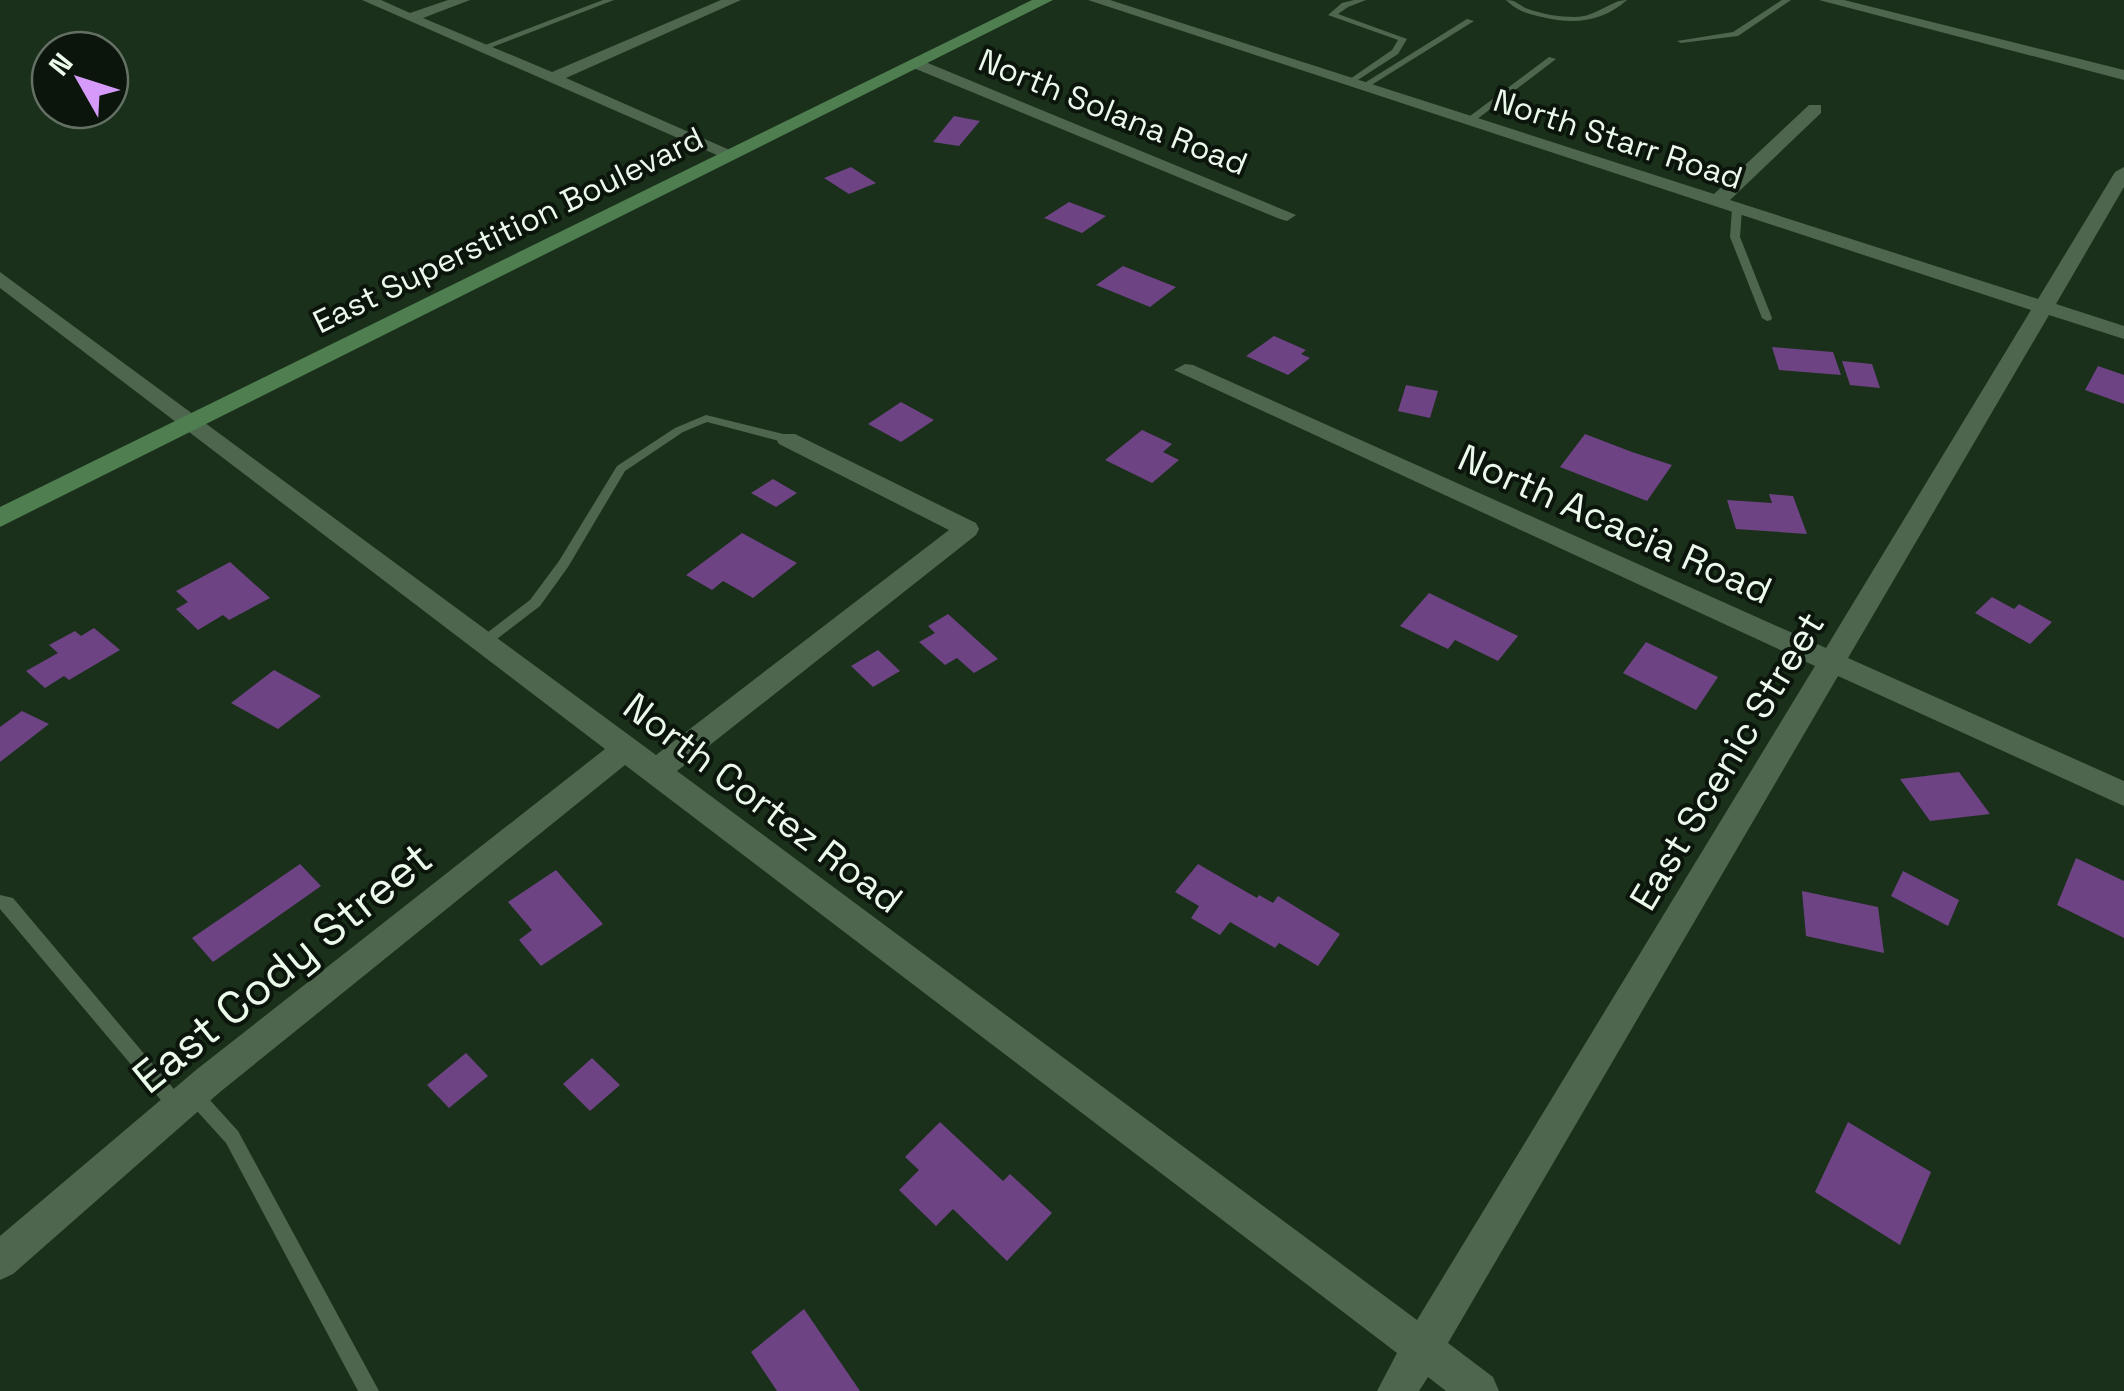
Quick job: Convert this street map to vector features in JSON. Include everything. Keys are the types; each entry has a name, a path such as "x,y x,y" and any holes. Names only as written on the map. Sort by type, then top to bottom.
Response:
{"main road":[{"name":"East Superstition Boulevard","path":"0,518 1045,0"}],"street":[{"path":"370,0 732,155"},
{"path":"409,18 463,0"},
{"path":"554,77 734,0"},
{"name":"North Starr Road","path":"1094,0 2124,333"},
{"path":"1826,0 2124,75"},
{"name":"North Solana Road","path":"916,64 1287,214"},
{"path":"1717,202 1815,108"},
{"name":"East Scenic Street","path":"1397,1391 2124,172"},
{"name":"North Cortez Road","path":"0,278 1479,1391"},
{"name":"North Acacia Road","path":"1185,370 2124,794"},
{"path":"655,772 967,530 787,439"},
{"name":"East Cody Street","path":"0,1261 185,1100 625,749"}],"lane":[{"path":"479,49 610,0"},
{"path":"1356,85 1395,52 1404,39 1332,15 1345,5 1362,0"},
{"path":"1510,0 1516,8 1582,21 1623,0"},
{"path":"1680,41 1736,34 1787,0"},
{"path":"1356,85 1470,21"},
{"path":"1469,122 1552,59"},
{"path":"1737,208 1735,237 1766,318"},
{"path":"484,642 535,604 621,469 706,418 787,439"},
{"path":"0,902 7,903 58,969 185,1100 232,1137 368,1391"}],"building":[{"path":"954,116 980,121 959,146 933,142"},
{"path":"851,167 876,183 849,194 824,178"},
{"path":"1069,202 1106,216 1082,233 1044,218"},
{"path":"1123,266 1176,287 1150,307 1096,285"},
{"path":"1274,336 1306,350 1301,354 1310,358 1288,375 1246,356"},
{"path":"1772,347 1833,352 1841,375 1779,370"},
{"path":"1842,361 1872,364 1880,388 1850,385"},
{"path":"2098,366 2124,375 2124,404 2085,390"},
{"path":"1406,385 1438,391 1430,418 1398,411"},
{"path":"901,402 934,420 901,442 868,424"},
{"path":"1142,430 1172,444 1163,452 1179,460 1152,483 1105,460"},
{"path":"1585,434 1672,465 1647,501 1560,467"},
{"path":"773,479 797,493 776,507 751,493"},
{"path":"1769,494 1793,496 1807,534 1736,529 1727,500 1772,503"},
{"path":"742,533 797,563 753,598 723,581 712,590 686,575"},
{"path":"230,562 270,598 229,620 223,615 198,630 176,609 188,602 176,591"},
{"path":"1429,593 1518,636 1498,661 1455,640 1448,649 1400,626"},
{"path":"1992,597 2014,609 2019,604 2052,622 2030,644 1975,613"},
{"path":"948,614 998,659 974,673 957,658 945,665 919,642 935,633 928,626"},
{"path":"94,628 120,650 69,680 64,676 45,688 26,671 58,653 49,645 75,631 81,636"},
{"path":"1646,642 1718,677 1696,710 1623,673"},
{"path":"878,650 900,671 873,687 851,666"},
{"path":"274,670 321,696 278,729 231,703"},
{"path":"22,711 49,724 0,762 0,727"},
{"path":"1959,772 1990,814 1930,821 1900,779"},
{"path":"2076,858 2124,881 2124,938 2057,905"},
{"path":"300,864 321,886 213,962 192,938"},
{"path":"1198,864 1257,898 1259,895 1273,903 1278,896 1340,934 1318,966 1279,943 1275,948 1230,922 1220,935 1191,918 1199,906 1175,892"},
{"path":"556,870 603,924 541,966 519,940 532,930 508,902"},
{"path":"1903,871 1959,900 1948,926 1891,896"},
{"path":"1802,891 1878,907 1884,953 1806,936"},
{"path":"466,1053 488,1076 449,1108 427,1085"},
{"path":"592,1058 620,1085 590,1111 563,1084"},
{"path":"940,1122 1003,1181 1010,1174 1052,1213 1007,1261 953,1209 936,1226 899,1190 919,1170 905,1157"},
{"path":"1848,1122 1931,1172 1900,1245 1815,1192"},
{"path":"804,1309 860,1391 777,1391 751,1352"}]}
